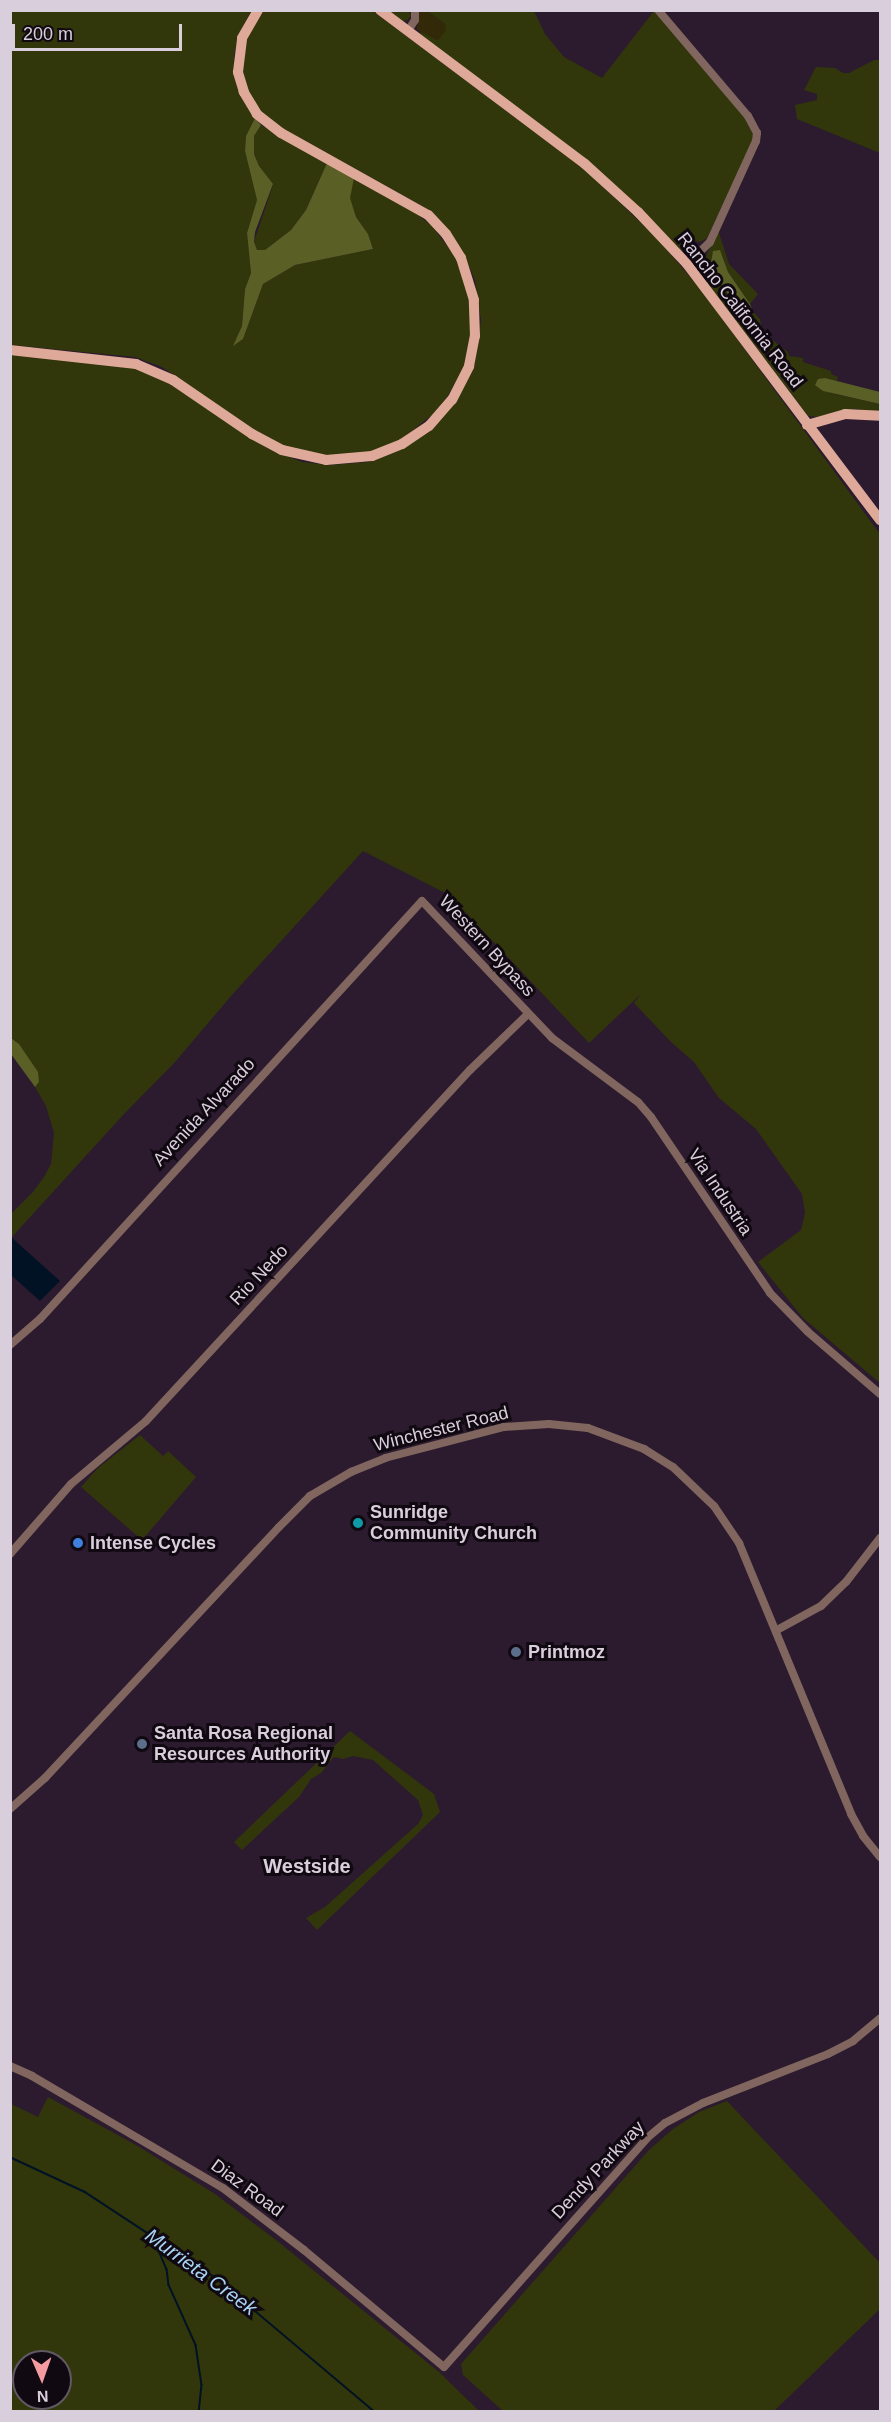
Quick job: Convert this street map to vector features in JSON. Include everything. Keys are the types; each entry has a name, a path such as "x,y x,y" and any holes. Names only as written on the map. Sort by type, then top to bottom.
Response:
{"main road":[{"path":"10,350 136,364 173,380 252,434 282,450 326,460 372,456 402,444 429,426 452,400 469,366 475,336 474,300 461,258 446,234 428,215 282,134 257,114 243,92 238,61 246,28 258,10"},
{"name":"Rancho California Road","path":"380,10 585,164 638,212 687,264 880,520"},
{"path":"807,425 845,414 880,416"}],"street":[{"path":"408,31 415,20 415,10"},
{"path":"658,10 748,116 757,133 756,141 710,242 687,264"},
{"name":"Western Bypass","path":"422,901 528,1014"},
{"name":"Avenida Alvarado","path":"10,1345 40,1319 422,901"},
{"name":"Via Industria","path":"528,1014 552,1038 638,1102 770,1293 808,1332 880,1394"},
{"name":"Rio Nedo","path":"10,1554 71,1484 103,1455 146,1422 470,1070 528,1014"},
{"name":"Winchester Road","path":"10,1809 45,1778 310,1496 351,1472 376,1461 473,1435 529,1425 576,1427 607,1434 658,1457 690,1481 723,1517 739,1543 777,1630 840,1792 863,1836 880,1857"},
{"path":"777,1630 821,1606 846,1582 880,1538"},
{"name":"Dendy Parkway","path":"444,2367 656,2130 675,2116 703,2103 828,2054 853,2041 880,2018"},
{"name":"Diaz Road","path":"10,2066 91,2109 223,2188 304,2250 444,2367"}],"green space":[{"path":"11,11 251,11 238,36 234,57 240,96 255,118 246,136 245,151 257,200 247,233 251,273 245,289 242,326 234,345 243,339 263,284 295,265 373,249 368,234 356,217 349,198 354,178 417,214 432,226 455,256 469,295 471,330 464,366 446,399 433,414 401,440 373,451 324,457 290,449 258,433 162,367 135,357 11,345 10,75 13,73 11,73"},
{"path":"264,11 373,11 583,168 657,238 702,291 880,534 880,1383 803,1318 758,1262 801,1230 805,1213 802,1194 756,1129 719,1098 694,1062 671,1042 634,1003 641,994 589,1043 449,895 363,851 231,996 175,1062 124,1114 11,1238 11,1214 33,1192 51,1164 54,1133 46,1106 35,1087 39,1082 19,1044 11,1037 11,354 133,367 172,385 267,448 302,462 329,465 369,462 390,454 456,403 477,352 481,320 475,280 462,250 424,207 282,128 265,116 253,101 243,76 243,50 252,27"},
{"path":"387,11 409,11 411,16 408,20 402,21"},
{"path":"427,11 534,11 545,34 564,57 602,78 654,11 745,116 753,131 753,140 707,238 700,242 691,240 682,252 650,219 418,33 424,32 437,40 445,24"},
{"path":"874,60 880,60 880,153 797,119 795,105 817,100 817,94 804,90 816,67 835,68 843,73 849,73"},
{"path":"255,118 261,125 254,136 254,154 259,166 273,184 255,232 254,242 257,250 265,250 291,230 306,210 327,163 354,178 350,198 356,217 368,234 373,249 295,265 263,284 243,339 233,346 242,326 245,289 251,273 247,233 257,200 245,151 246,136"},
{"path":"261,125 327,163 306,210 291,230 265,250 257,250 254,242 273,185 259,166 254,154 254,136"},
{"path":"718,230 729,264 758,294 750,304 728,272 722,255 712,254 710,267 734,303 746,315 753,312 760,319 762,332 788,352 789,356 803,358 803,362 831,371 831,374 838,377 837,381 825,378 830,393 880,404 880,413 856,409 817,417 808,416 699,272"},
{"path":"720,250 728,272 750,304 753,312 750,315 746,315 734,303 710,267 713,251"},
{"path":"825,378 880,392 880,404 823,391 815,385 818,379"},
{"path":"10,1037 19,1044 38,1072 39,1082 35,1087 11,1054"},
{"path":"140,1435 163,1456 168,1451 196,1477 142,1540 81,1487 98,1468"},
{"path":"350,1731 434,1794 440,1812 317,1930 306,1918 325,1907 418,1824 423,1815 418,1800 373,1760 353,1756 343,1759 334,1757 321,1773 311,1779 299,1797 242,1850 234,1842"},
{"path":"48,2097 136,2145 215,2194 276,2240 439,2372 479,2411 11,2411 11,2104 38,2117"},
{"path":"727,2101 880,2263 880,2309 774,2411 503,2411 463,2375 461,2364 649,2150 673,2129 699,2112"}],"sand":[{"path":"417,11 427,11 445,24 446,30 438,40 417,30"}],"water":[{"path":"11,1237 60,1281 40,1301 11,1275"}],"waterway":[{"name":"Murrieta Creek","path":"10,2157 85,2192 216,2278 375,2412"},
{"path":"154,2239 167,2269 169,2285 196,2345 202,2385 199,2412"}],"place":[{"name":"Sunridge Community Church","path":"358,1523"},
{"name":"Intense Cycles","path":"78,1543"},
{"name":"Printmoz","path":"516,1652"},
{"name":"Santa Rosa Regional Resources Authority","path":"142,1744"}],"district":[{"name":"Westside","path":"307,1866"}]}
